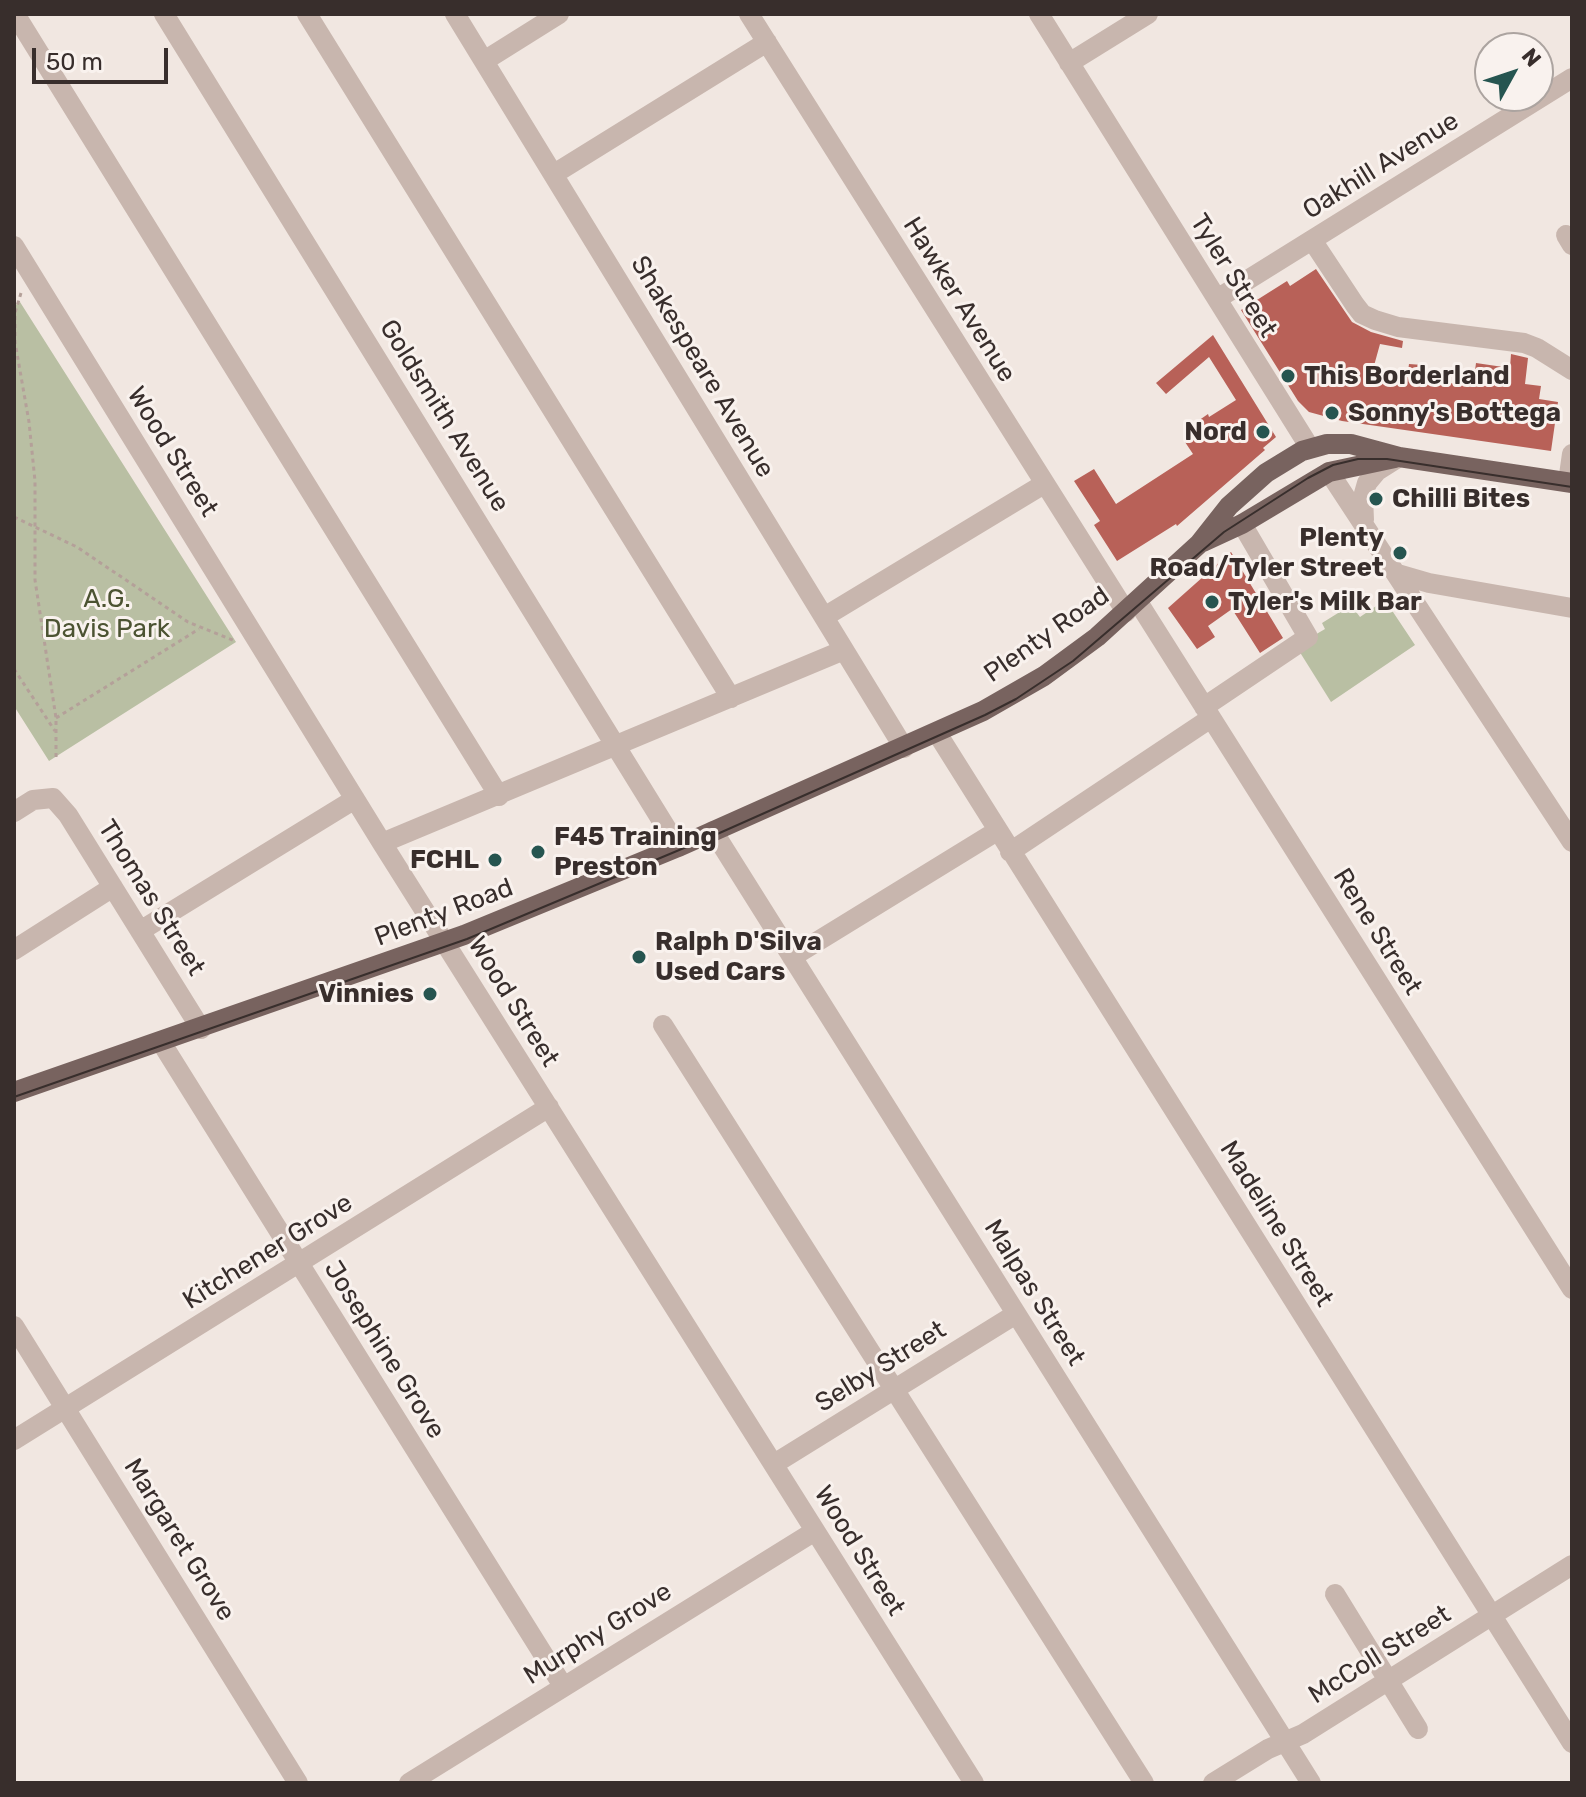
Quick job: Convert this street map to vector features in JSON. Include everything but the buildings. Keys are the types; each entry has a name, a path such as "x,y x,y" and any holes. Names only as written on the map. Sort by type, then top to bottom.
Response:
{"main road":[{"name":"Plenty Road","path":"14,1092 445,942 678,847 937,733 1034,683 1071,657 1132,607 1199,544 1223,513 1266,473 1310,448 1351,444 1399,457 1570,482"},
{"name":"Tyler Street","path":"1310,448 1329,472"},
{"name":"Plenty Road","path":"1199,544 1242,524 1329,472 1399,457"}],"street":[{"path":"15,14 499,796"},
{"name":"Goldsmith Avenue","path":"164,14 678,847"},
{"path":"307,14 731,698"},
{"name":"Shakespeare Avenue","path":"455,14 904,748"},
{"path":"484,61 559,14"},
{"name":"Hawker Avenue","path":"749,14 1044,484 1132,607"},
{"name":"Tyler Street","path":"1039,14 1310,448"},
{"path":"1069,63 1148,14"},
{"path":"554,174 767,42"},
{"name":"Oakhill Avenue","path":"1217,299 1572,78"},
{"path":"1312,240 1362,314 1398,327 1524,343 1572,370"},
{"name":"Wood Street","path":"14,246 20,277 355,799 971,1782"},
{"path":"1570,482 1572,454"},
{"path":"1364,521 1363,497 1369,479 1399,457"},
{"name":"Tyler Street","path":"1329,472 1572,842"},
{"path":"824,617 1044,484"},
{"path":"1010,852 1208,713 1308,637 1242,524"},
{"path":"1398,574 1429,583 1572,608"},
{"name":"Rene Street","path":"1132,607 1208,713 1572,1289"},
{"path":"382,843 844,650"},
{"name":"Madeline Street","path":"937,733 1572,1743"},
{"name":"Thomas Street","path":"14,812 33,800 53,798 68,815 201,1029"},
{"path":"140,931 355,799"},
{"name":"Malpas Street","path":"713,831 1311,1783"},
{"path":"792,957 997,831"},
{"path":"14,950 113,887"},
{"path":"663,1025 1144,1783"},
{"name":"Josephine Grove","path":"161,1042 563,1686"},
{"name":"Kitchener Grove","path":"14,1440 549,1107"},
{"name":"Selby Street","path":"774,1464 1016,1314"},
{"name":"Margaret Grove","path":"14,1326 298,1783"},
{"name":"Murphy Grove","path":"409,1783 815,1531"},
{"name":"McColl Street","path":"1213,1783 1303,1734 1572,1565"},
{"path":"1335,1594 1418,1729"}],"path":[{"path":"20,277 15,342 29,422 35,481 35,580 56,718 55,731"},
{"path":"14,517 77,547 200,629 235,641"},
{"path":"56,718 200,629"},
{"path":"14,669 55,731 58,741 56,759"}],"green space":[{"name":"A.G. Davis Park","path":"20,302 236,642 49,761 14,706 14,306"},
{"path":"1385,600 1415,645 1331,702 1296,646 1325,629 1322,623 1351,605 1360,617"}],"tram line":[{"path":"14,1097 467,939 715,835 985,715 1016,699 1073,661 1224,532 1333,465 1358,459 1387,459 1572,487"}],"place":[{"name":"This Borderland","path":"1288,376"},
{"name":"Sonny's Bottega","path":"1332,413"},
{"name":"Nord","path":"1263,432"},
{"name":"Chilli Bites","path":"1376,499"},
{"name":"Plenty Road/Tyler Street","path":"1400,553"},
{"name":"Tyler's Milk Bar","path":"1212,602"},
{"name":"F45 Training Preston","path":"538,852"},
{"name":"FCHL","path":"495,860"},
{"name":"Ralph D'Silva Used Cars","path":"639,957"},
{"name":"Vinnies","path":"430,994"}]}
